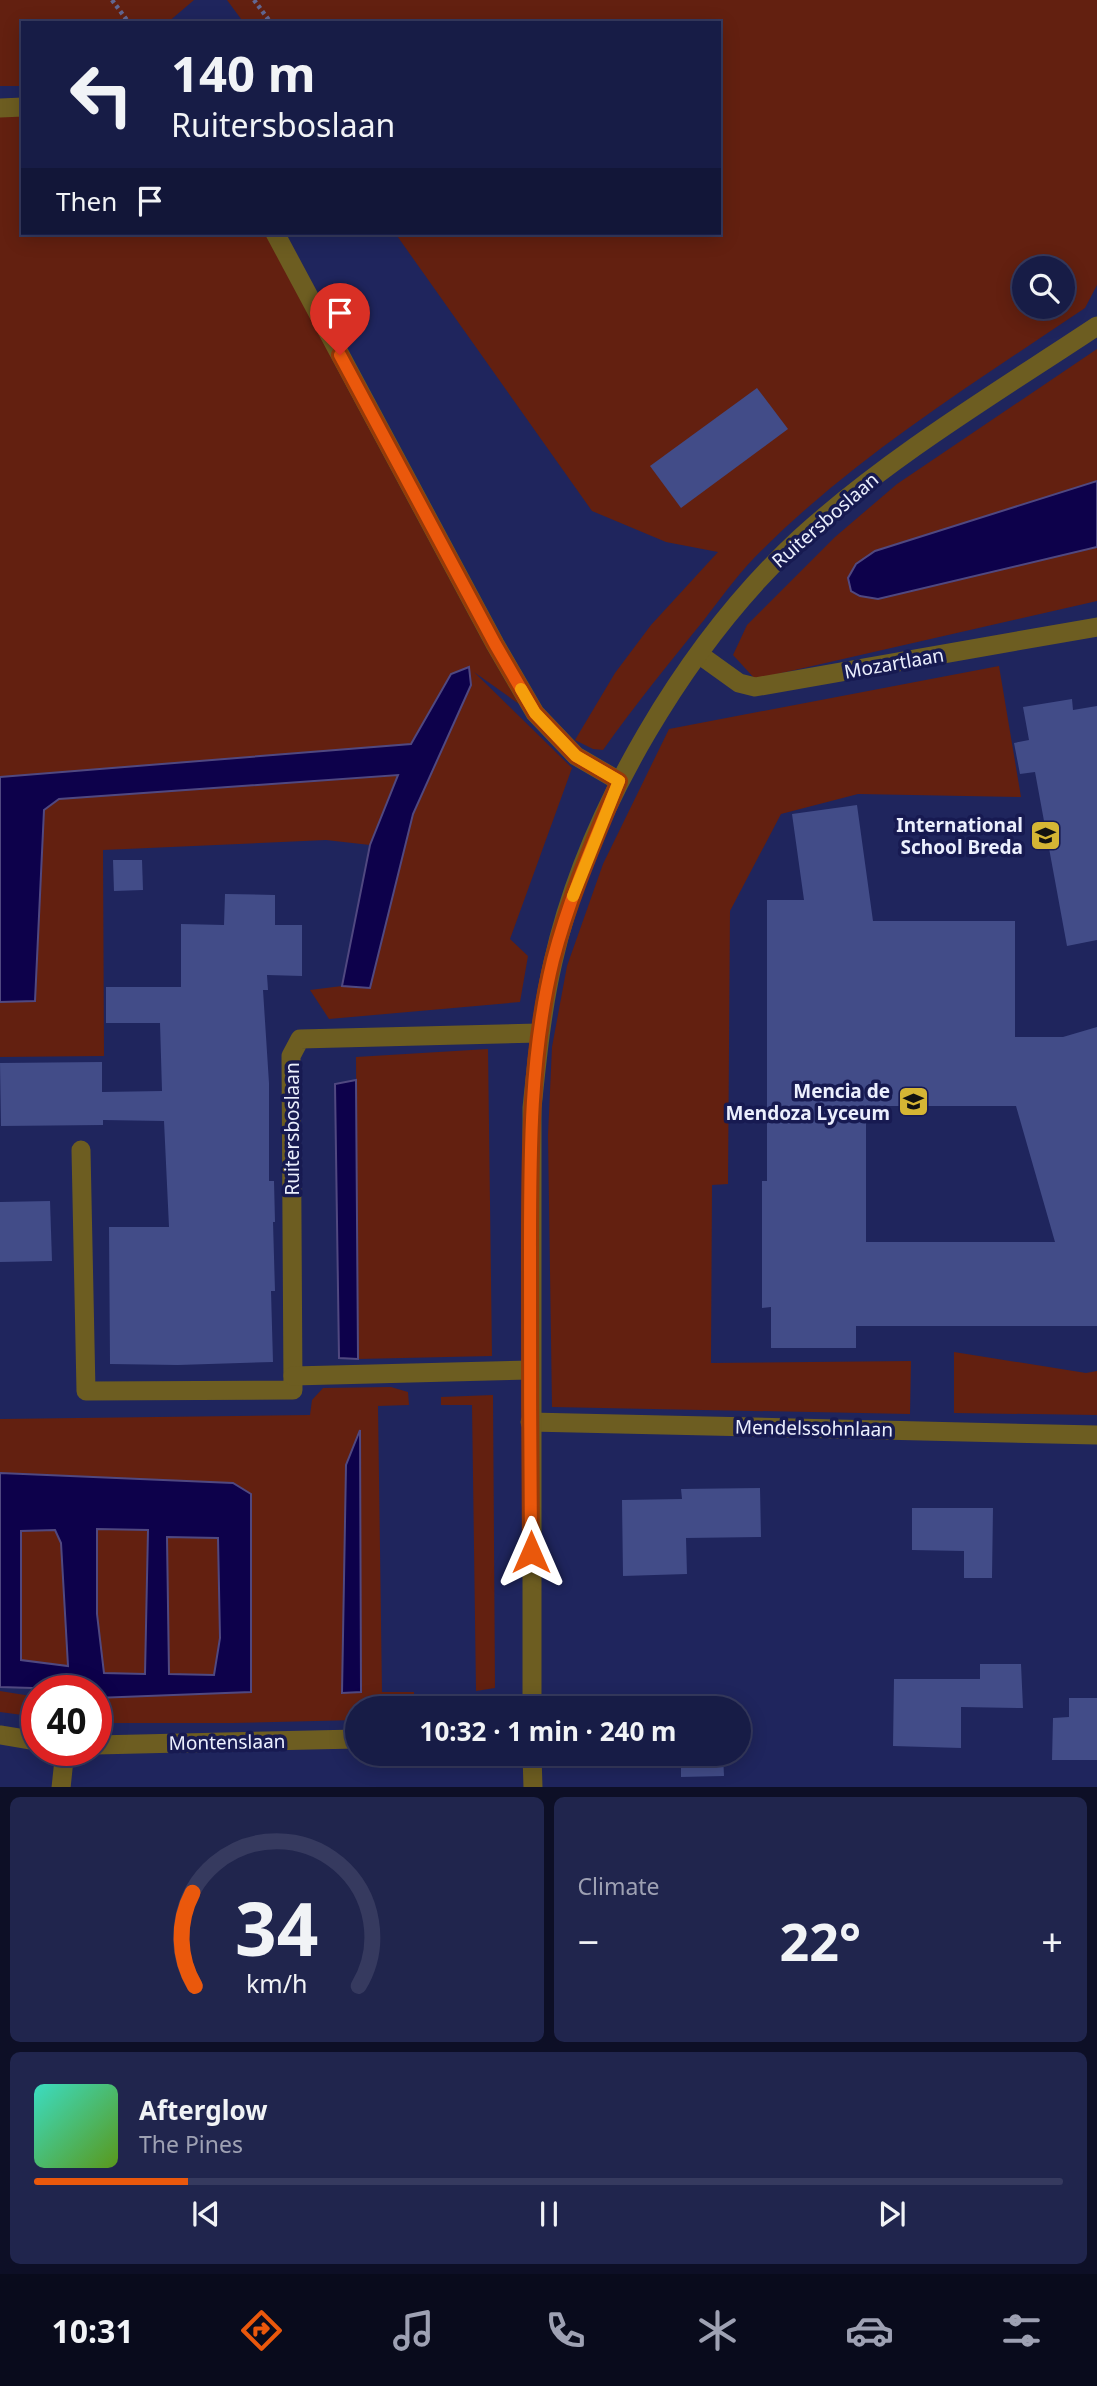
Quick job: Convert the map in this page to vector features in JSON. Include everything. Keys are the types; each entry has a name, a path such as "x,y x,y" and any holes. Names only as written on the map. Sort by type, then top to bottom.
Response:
{"street":[{"path":"0,108 21,107"},
{"path":"276,235 535,713 576,756 619,781"},
{"name":"Ruitersboslaan","path":"531,1696 531,1121 539,1033 553,960 582,869 619,781 658,714 756,583 799,539 882,471 1097,326"},
{"name":"Mozartlaan","path":"700,655 739,683 755,687 1097,627"},
{"name":"Ruitersboslaan","path":"293,1376 291,1056 300,1039 539,1033"},
{"path":"81,1150 86,1391 293,1390 293,1376 530,1370"},
{"name":"Mendelssohnlaan","path":"530,1422 1097,1434"},
{"path":"0,1735 21,1738"},
{"name":"Montenslaan","path":"112,1745 345,1740"},
{"path":"61,1787 63,1766"},
{"path":"532,1766 533,1787"}],"path":[{"path":"112,0 127,21"},
{"path":"254,0 270,21"}],"shaded area":[{"path":"0,0 194,0 169,21 21,21 21,86 0,86"},
{"path":"227,0 1097,0 1097,285 1085,308 1075,315 1075,256 1012,256 1012,319 1069,319 913,425 791,522 734,580 603,750 593,749 575,740 615,673 651,625 718,552 666,542 592,511 396,235 721,235 721,21 243,21"},
{"path":"21,115 21,235 267,235 519,704 474,672 572,768 510,939 528,956 520,1002 329,1019 310,990 342,986 370,987 413,814 471,685 451,674 412,744 0,777 0,117"},
{"path":"1097,349 1097,481 875,551 878,599 1097,547 1097,601 755,679 733,655 747,625 835,537 897,484"},
{"path":"1097,481 1097,547 878,599 860,596 851,591 848,578 856,564 875,551"},
{"path":"999,666 1021,797 858,794 781,814 730,911 728,1184 712,1185 711,1363 911,1361 910,1414 552,1407 548,1135 552,1047 567,966 603,864 669,729"},
{"path":"469,667 471,685 413,814 370,988 342,986 370,845 398,775 59,799 44,810 35,1001 0,1002 0,777 411,744 451,674"},
{"path":"398,775 370,845 326,840 103,850 104,1056 0,1057 0,1002 35,1000 44,810 59,799"},
{"path":"488,1049 492,1356 358,1359 356,1057"},
{"path":"356,1080 358,1359 339,1358 335,1084"},
{"path":"954,1352 1086,1373 1097,1371 1097,1415 954,1413"},
{"path":"391,1387 408,1392 409,1405 378,1406 382,1692 414,1692 414,1696 345,1696 345,1720 112,1723 112,1697 251,1692 233,1483 0,1473 0,1419 310,1415 312,1400 323,1388","holes":["359,1432 361,1692 343,1693 346,1465"]},
{"path":"493,1395 495,1688 476,1691 472,1405 441,1405 441,1397"},
{"path":"360,1430 361,1692 342,1693 346,1465"},
{"path":"0,1473 233,1483 251,1494 251,1692 112,1697 112,1675 21,1675 21,1688 0,1687","holes":["97,1529 148,1530 145,1674 104,1673 97,1614","55,1530 61,1543 68,1666 21,1660 21,1531","167,1537 218,1538 220,1638 214,1675 169,1674"]},
{"path":"97,1529 148,1530 145,1674 104,1673 97,1614"},
{"path":"21,1530 55,1530 61,1542 68,1666 21,1661"},
{"path":"167,1536 218,1538 220,1638 214,1675 169,1674"},
{"path":"0,1691 21,1694 21,1715 0,1712"}],"building":[{"path":"757,388 788,429 681,508 650,466"},
{"path":"1072,699 1073,710 1097,706 1097,940 1067,946 1035,772 1020,774 1014,743 1029,740 1023,707"},
{"path":"857,805 873,921 1015,921 1015,1037 1063,1037 1097,1027 1097,1326 856,1326 856,1348 771,1348 771,1307 762,1308 762,1181 767,1181 767,900 804,900 792,814","holes":["866,1106 1016,1106 1055,1242 866,1242"]},
{"path":"113,860 142,860 143,890 114,891"},
{"path":"225,894 275,895 275,925 302,925 302,976 267,975 268,990 263,990 269,1083 269,1181 274,1181 275,1291 271,1291 273,1362 110,1364 109,1227 169,1227 164,1121 103,1120 103,1125 1,1126 0,1063 102,1062 102,1092 162,1091 160,1023 106,1023 106,987 181,987 181,924 224,925"},
{"path":"50,1201 52,1261 0,1262 0,1202"},
{"path":"760,1488 761,1537 686,1538 687,1574 623,1576 622,1500 682,1499 681,1489"},
{"path":"912,1508 993,1508 992,1578 964,1578 964,1551 912,1550"},
{"path":"980,1664 1021,1664 1023,1708 961,1707 961,1748 893,1746 894,1679 980,1679"},
{"path":"1069,1698 1097,1698 1097,1760 1052,1760 1053,1718 1069,1717"},
{"path":"681,1766 724,1766 724,1776 681,1777"}],"slow traffic":[{"path":"521,689 535,713 576,756 619,781 573,896"}],"place":[{"name":"International School Breda","path":"1046,836"},
{"name":"Mencia de Mendoza Lyceum","path":"913,1102"}],"route":[{"path":"340,355 495,644 535,713 576,756 619,781 582,869 567,915 553,960 539,1033 532,1108 530,1182 531,1552"}]}
